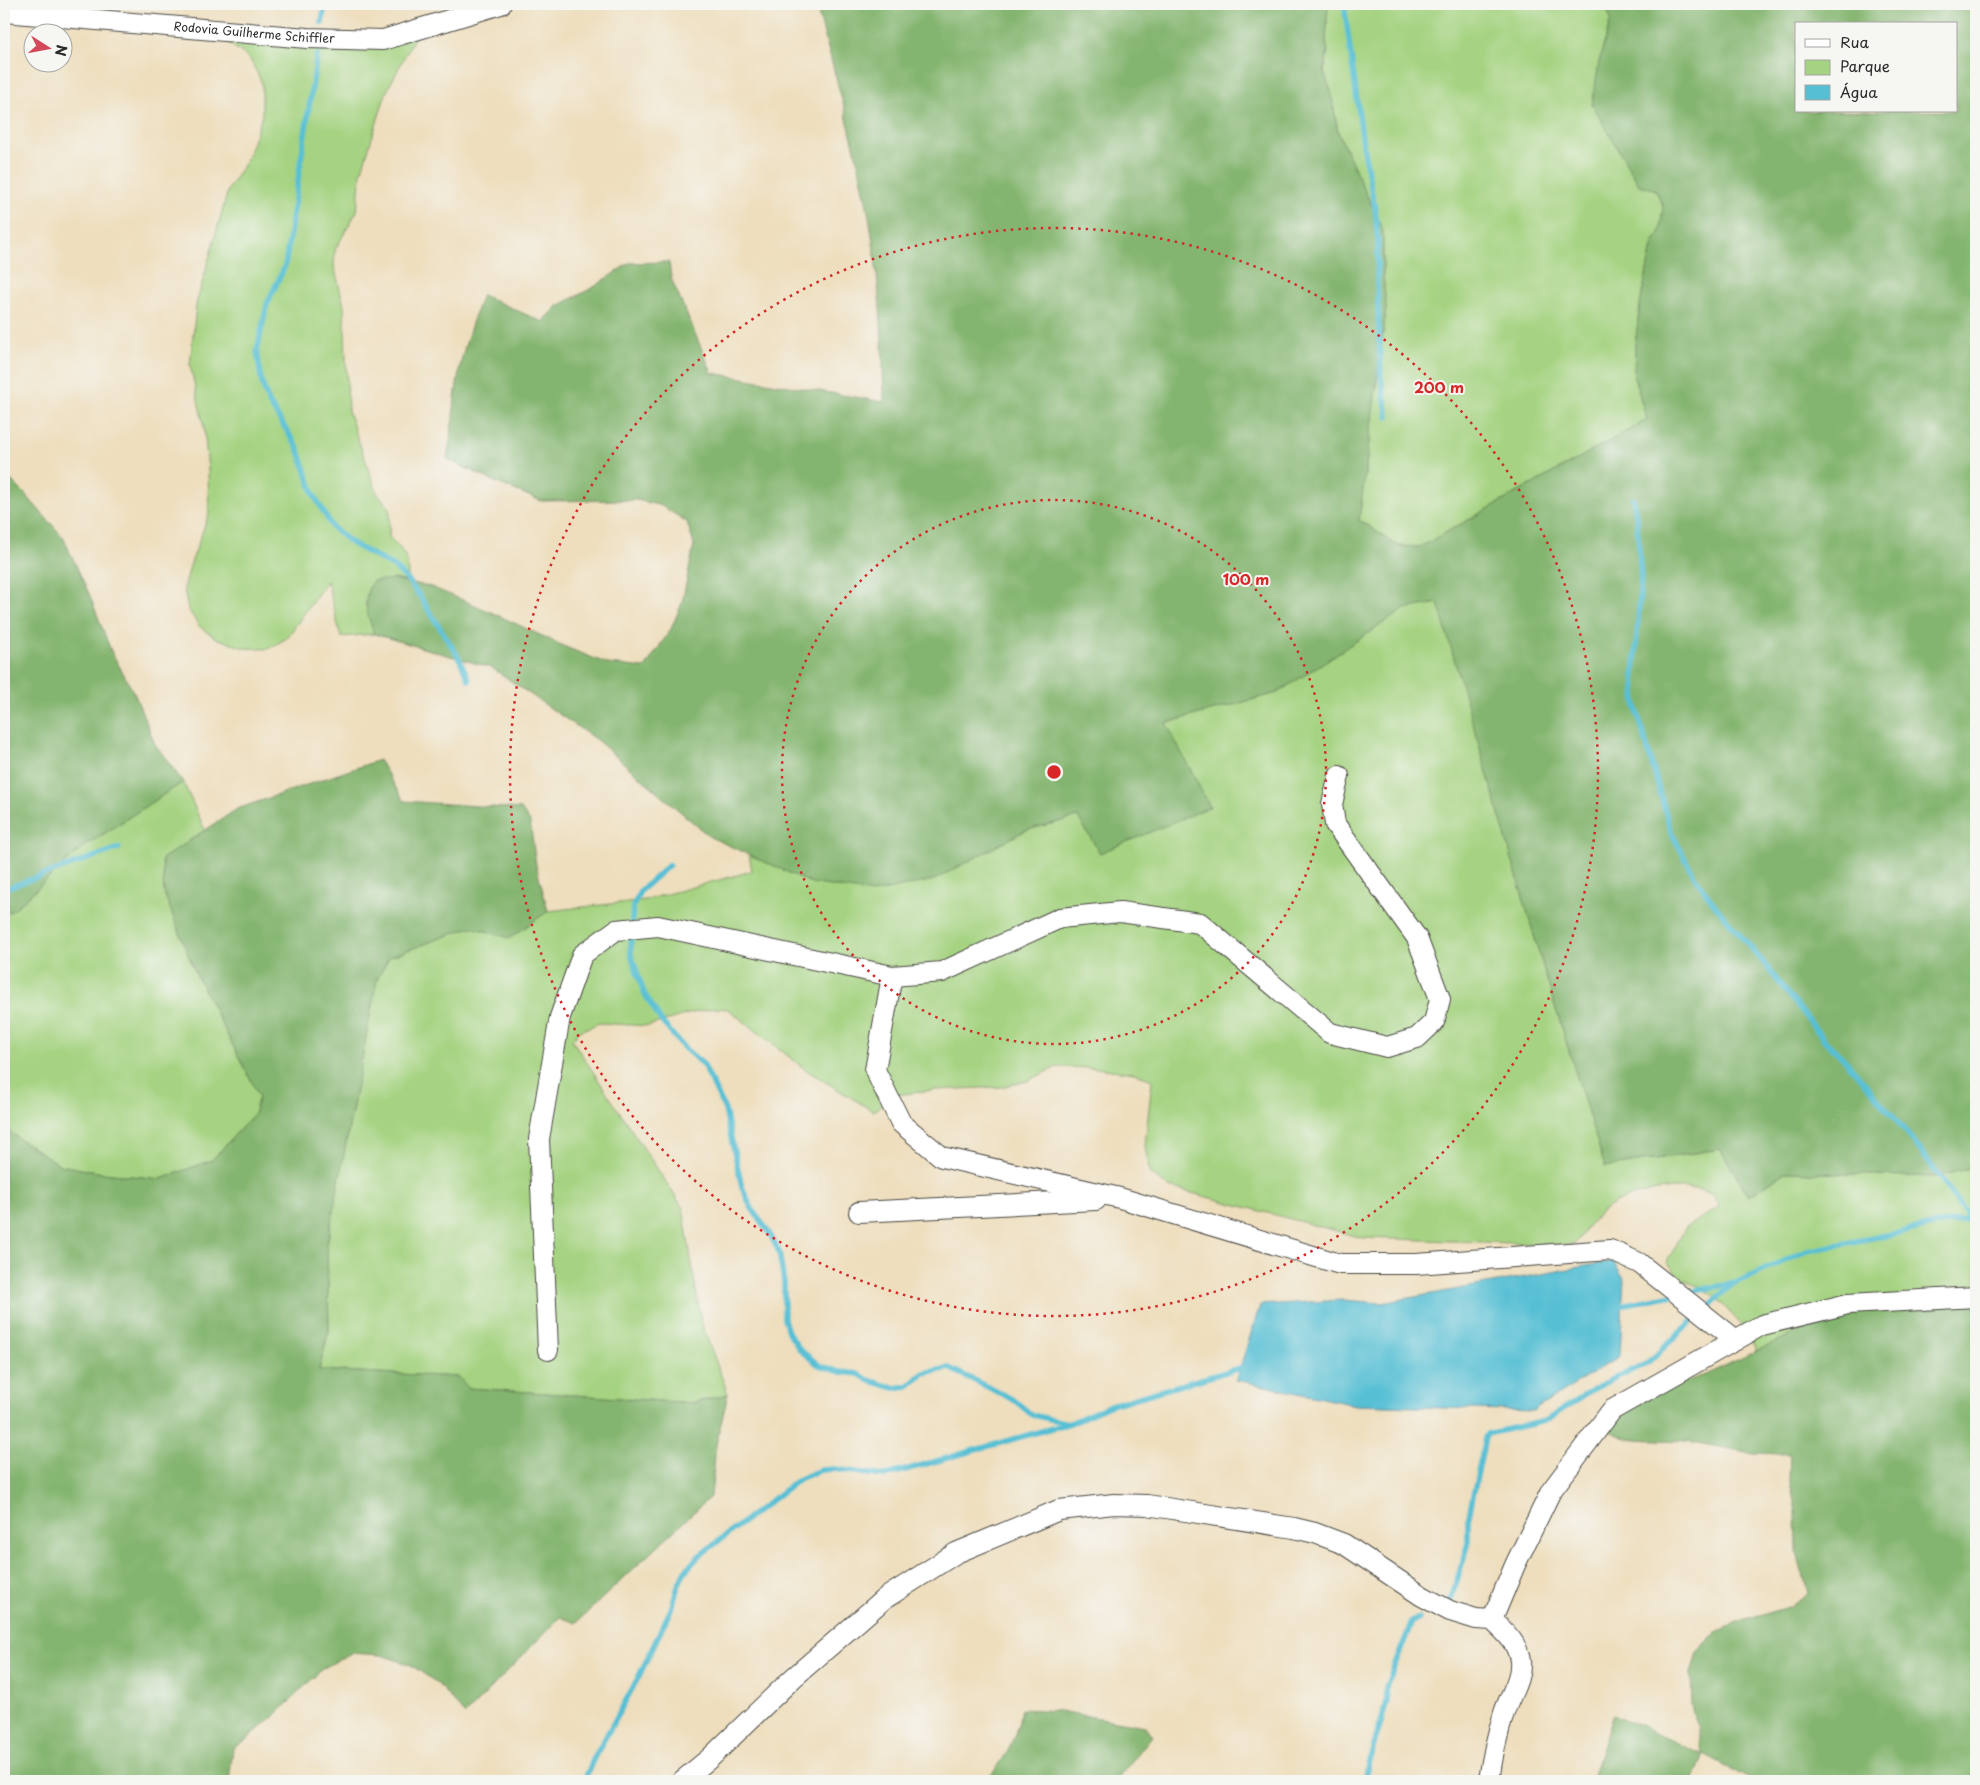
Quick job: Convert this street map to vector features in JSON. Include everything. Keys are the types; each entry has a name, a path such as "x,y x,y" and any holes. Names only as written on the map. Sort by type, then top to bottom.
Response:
{"street":[{"name":"Rodovia Guilherme Schiffler","path":"4,12 306,38 383,40 501,4"},
{"path":"548,1350 539,1139 560,1017 582,955 616,930 658,926 892,976 942,972 1060,918 1120,912 1200,924 1330,1033 1387,1047 1417,1038 1434,1022 1440,999 1417,938 1335,824 1332,804 1339,776"},
{"path":"892,976 875,1070 901,1123 942,1157 1120,1198 1340,1264 1416,1264 1610,1250 1639,1263 1736,1340"},
{"path":"859,1212 1120,1198"},
{"path":"1492,1620 1514,1565 1551,1490 1612,1410 1762,1326 1848,1304 1976,1297"},
{"path":"682,1781 710,1758 793,1678 884,1599 956,1553 1060,1510 1114,1504 1147,1505 1315,1533 1344,1544 1422,1596 1450,1611 1476,1619 1492,1620 1509,1636 1517,1649 1520,1663 1492,1759 1489,1781"}],"green space":[{"path":"816,4 1328,4 1326,43 1328,51 1324,72 1331,92 1338,132 1383,231 1383,273 1386,309 1359,520 1398,546 1420,547 1647,420 1634,377 1635,346 1640,305 1653,242 1660,233 1663,206 1656,190 1639,185 1592,104 1599,62 1611,19 1604,4 1976,4 1976,1166 1937,1177 1785,1172 1749,1196 1720,1149 1605,1167 1546,977 1438,603 1405,609 1277,693 1166,723 1210,807 1100,853 1078,817 1026,830 934,880 873,893 811,883 710,837 598,741 492,668 374,634 366,607 369,587 373,581 394,579 431,587 608,664 645,668 671,629 682,603 694,545 687,522 662,506 637,500 541,501 447,459 461,362 470,328 482,295 543,322 558,306 594,287 629,263 669,262 671,278 712,373 884,402 877,276 865,194"},
{"path":"1328,4 1604,4 1611,19 1599,62 1663,206 1660,234 1653,242 1640,305 1635,346 1634,377 1647,420 1420,547 1398,546 1359,520 1386,309 1383,273 1383,231 1338,132 1331,92 1324,72 1328,51 1326,43"},
{"path":"417,32 386,93 361,173 357,211 335,250 334,265 344,306 348,411 377,493 390,508 389,537 400,548 405,557 408,567 408,582 394,579 365,602 374,634 341,637 327,581 287,638 268,649 244,648 216,638 199,626 188,609 184,589 190,566 209,514 208,470 204,427 190,365 196,305 228,190 247,159 262,116 262,83 250,59 222,38"},
{"path":"4,473 63,537 90,596 111,651 135,695 155,744 183,782 82,848 13,910 4,915"},
{"path":"1439,603 1546,977 1605,1167 1720,1149 1749,1196 1785,1172 1937,1177 1976,1166 1976,1299 1849,1313 1804,1329 1758,1351 1747,1331 1714,1295 1681,1278 1667,1262 1686,1227 1720,1207 1712,1195 1701,1190 1673,1188 1627,1198 1604,1210 1588,1226 1574,1245 1363,1238 1169,1187 1150,1174 1145,1146 1152,1080 1134,1073 1097,1068 1057,1067 1027,1081 1003,1087 934,1090 896,1095 873,1111 806,1070 728,1009 715,1008 648,1026 599,1023 578,1032 572,1040 683,1208 701,1322 728,1394 693,1403 468,1388 459,1377 319,1370 329,1330 327,1244 377,979 389,957 471,927 510,938 548,911 645,900 752,871 749,854 811,883 934,880 1026,830 1078,817 1100,853 1166,723 1277,693 1405,608"},
{"path":"379,760 404,801 521,809 530,822 536,865 548,911 510,938 471,927 389,957 377,979 327,1244 329,1330 319,1370 459,1377 468,1388 693,1403 728,1394 716,1445 711,1496 576,1623 560,1617 465,1715 437,1683 411,1665 381,1655 351,1653 322,1669 279,1712 246,1740 233,1748 229,1781 4,1781 4,1126 15,1136 60,1165 102,1173 161,1179 212,1160 254,1114 259,1096 196,974 164,893 162,859 237,809"},
{"path":"183,782 205,830 162,859 164,893 196,974 259,1096 254,1114 212,1160 161,1179 102,1173 60,1165 15,1136 4,1126 4,915 13,910 82,848"},
{"path":"1976,1299 1976,1781 1753,1781 1704,1755 1693,1781 1591,1781 1613,1714 1703,1755 1692,1704 1691,1674 1697,1652 1717,1632 1742,1621 1792,1606 1808,1592 1797,1553 1796,1511 1789,1477 1790,1454 1752,1453 1687,1441 1628,1439 1595,1425 1642,1396 1705,1375 1804,1329 1849,1313"},
{"path":"1022,1709 1059,1711 1145,1726 1152,1736 1116,1781 986,1781 1000,1764 1009,1747"}],"water":[{"path":"1613,1261 1624,1278 1620,1356 1533,1411 1355,1405 1236,1380 1260,1305 1343,1300 1382,1303"}],"waterway":[{"path":"322,23 325,4"},
{"path":"1344,4 1364,151 1375,209 1378,243 1377,282 1381,376 1388,417"},
{"path":"317,55 285,266 267,304 257,351 262,384 269,403 298,448 314,495 332,527 351,543 393,566 406,578 458,656 469,680"},
{"path":"1633,499 1637,520 1641,579 1634,676 1636,707 1671,832 1696,879 1714,904 1825,1041 1846,1061 1907,1133 1970,1218"},
{"path":"4,889 119,848"},
{"path":"669,865 640,891 633,907 631,954 644,993 661,1021 685,1049 703,1064 725,1110 742,1187 751,1207 771,1236 779,1252 784,1283 784,1319 788,1332 800,1350 819,1365 840,1372 859,1374 868,1380 894,1388 908,1386 924,1373 949,1368 1014,1400 1032,1415 1068,1423"},
{"path":"1684,1293 1735,1283 1807,1251 1976,1217"},
{"path":"1450,1602 1468,1546 1468,1520 1487,1434 1545,1421 1600,1385 1647,1363 1733,1284"},
{"path":"1616,1306 1673,1295"},
{"path":"584,1781 593,1760 637,1680 671,1609 685,1571 699,1556 799,1479 821,1470 834,1469 884,1476 1070,1423 1111,1405 1247,1366"},
{"path":"1365,1781 1369,1761 1387,1702 1386,1687 1412,1622 1419,1618"}]}
